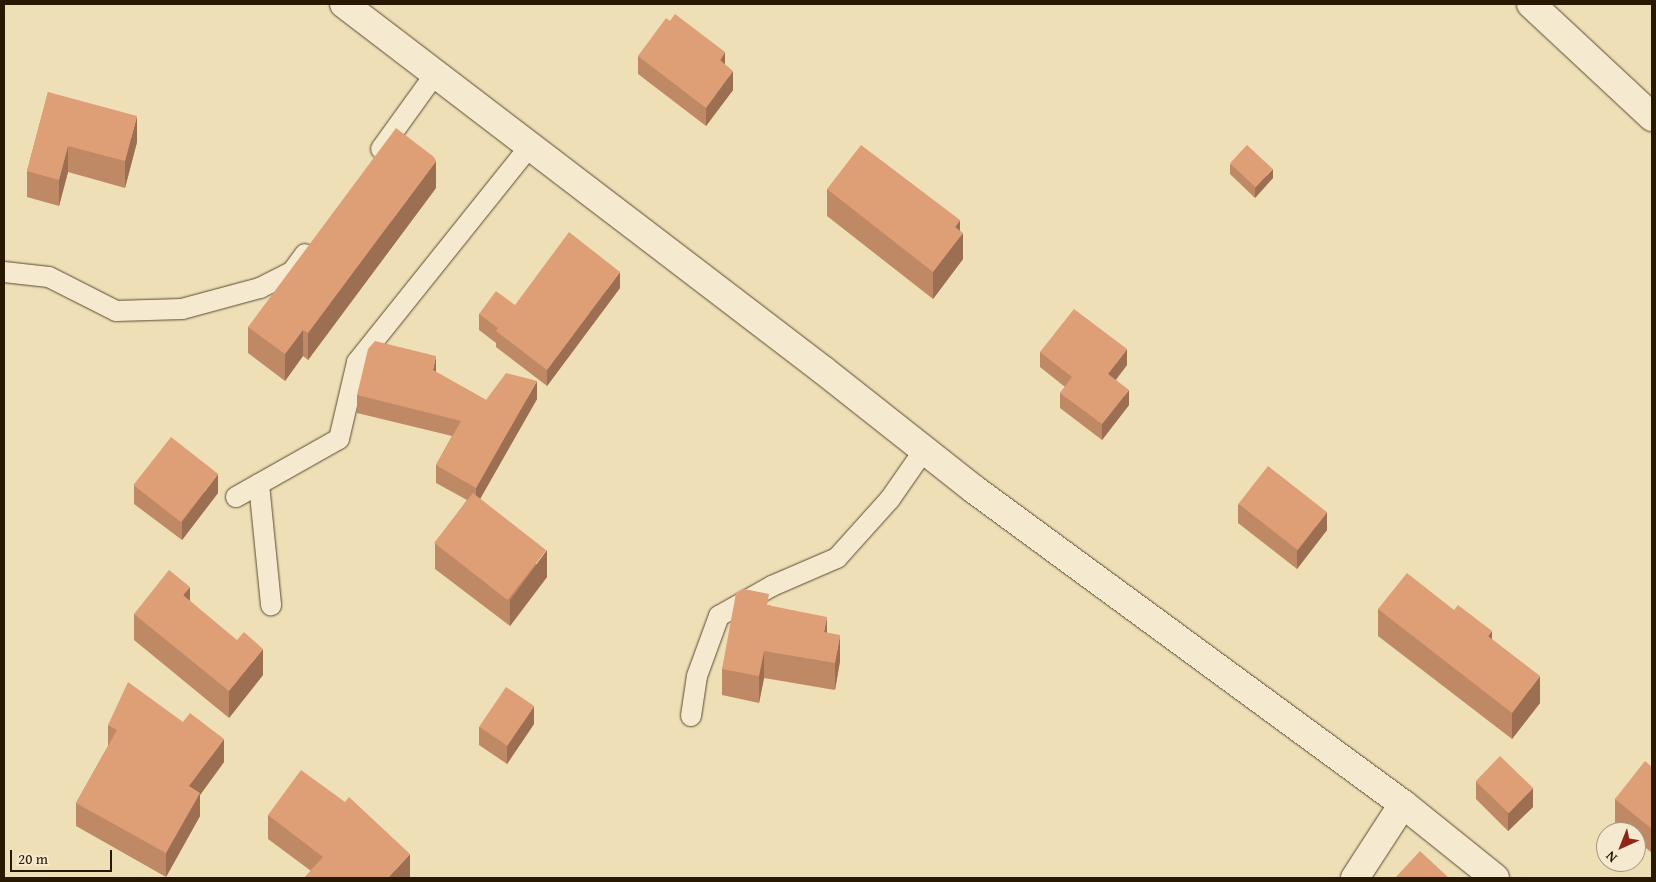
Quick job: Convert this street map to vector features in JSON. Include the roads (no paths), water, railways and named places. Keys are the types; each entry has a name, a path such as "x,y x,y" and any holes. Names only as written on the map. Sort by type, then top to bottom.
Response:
{"street":[{"path":"344,4 924,450 1402,804 1495,878"},
{"path":"1531,4 1652,117"},
{"path":"1355,878 1402,804"}],"lane":[{"path":"368,169 435,74"},
{"path":"236,497 339,439 357,362 530,146"},
{"path":"4,272 49,277 116,311 182,309 260,288 292,272 316,240"},
{"path":"692,716 698,676 719,616 772,586 837,558 890,499 924,450"},
{"path":"259,484 271,605"}]}
